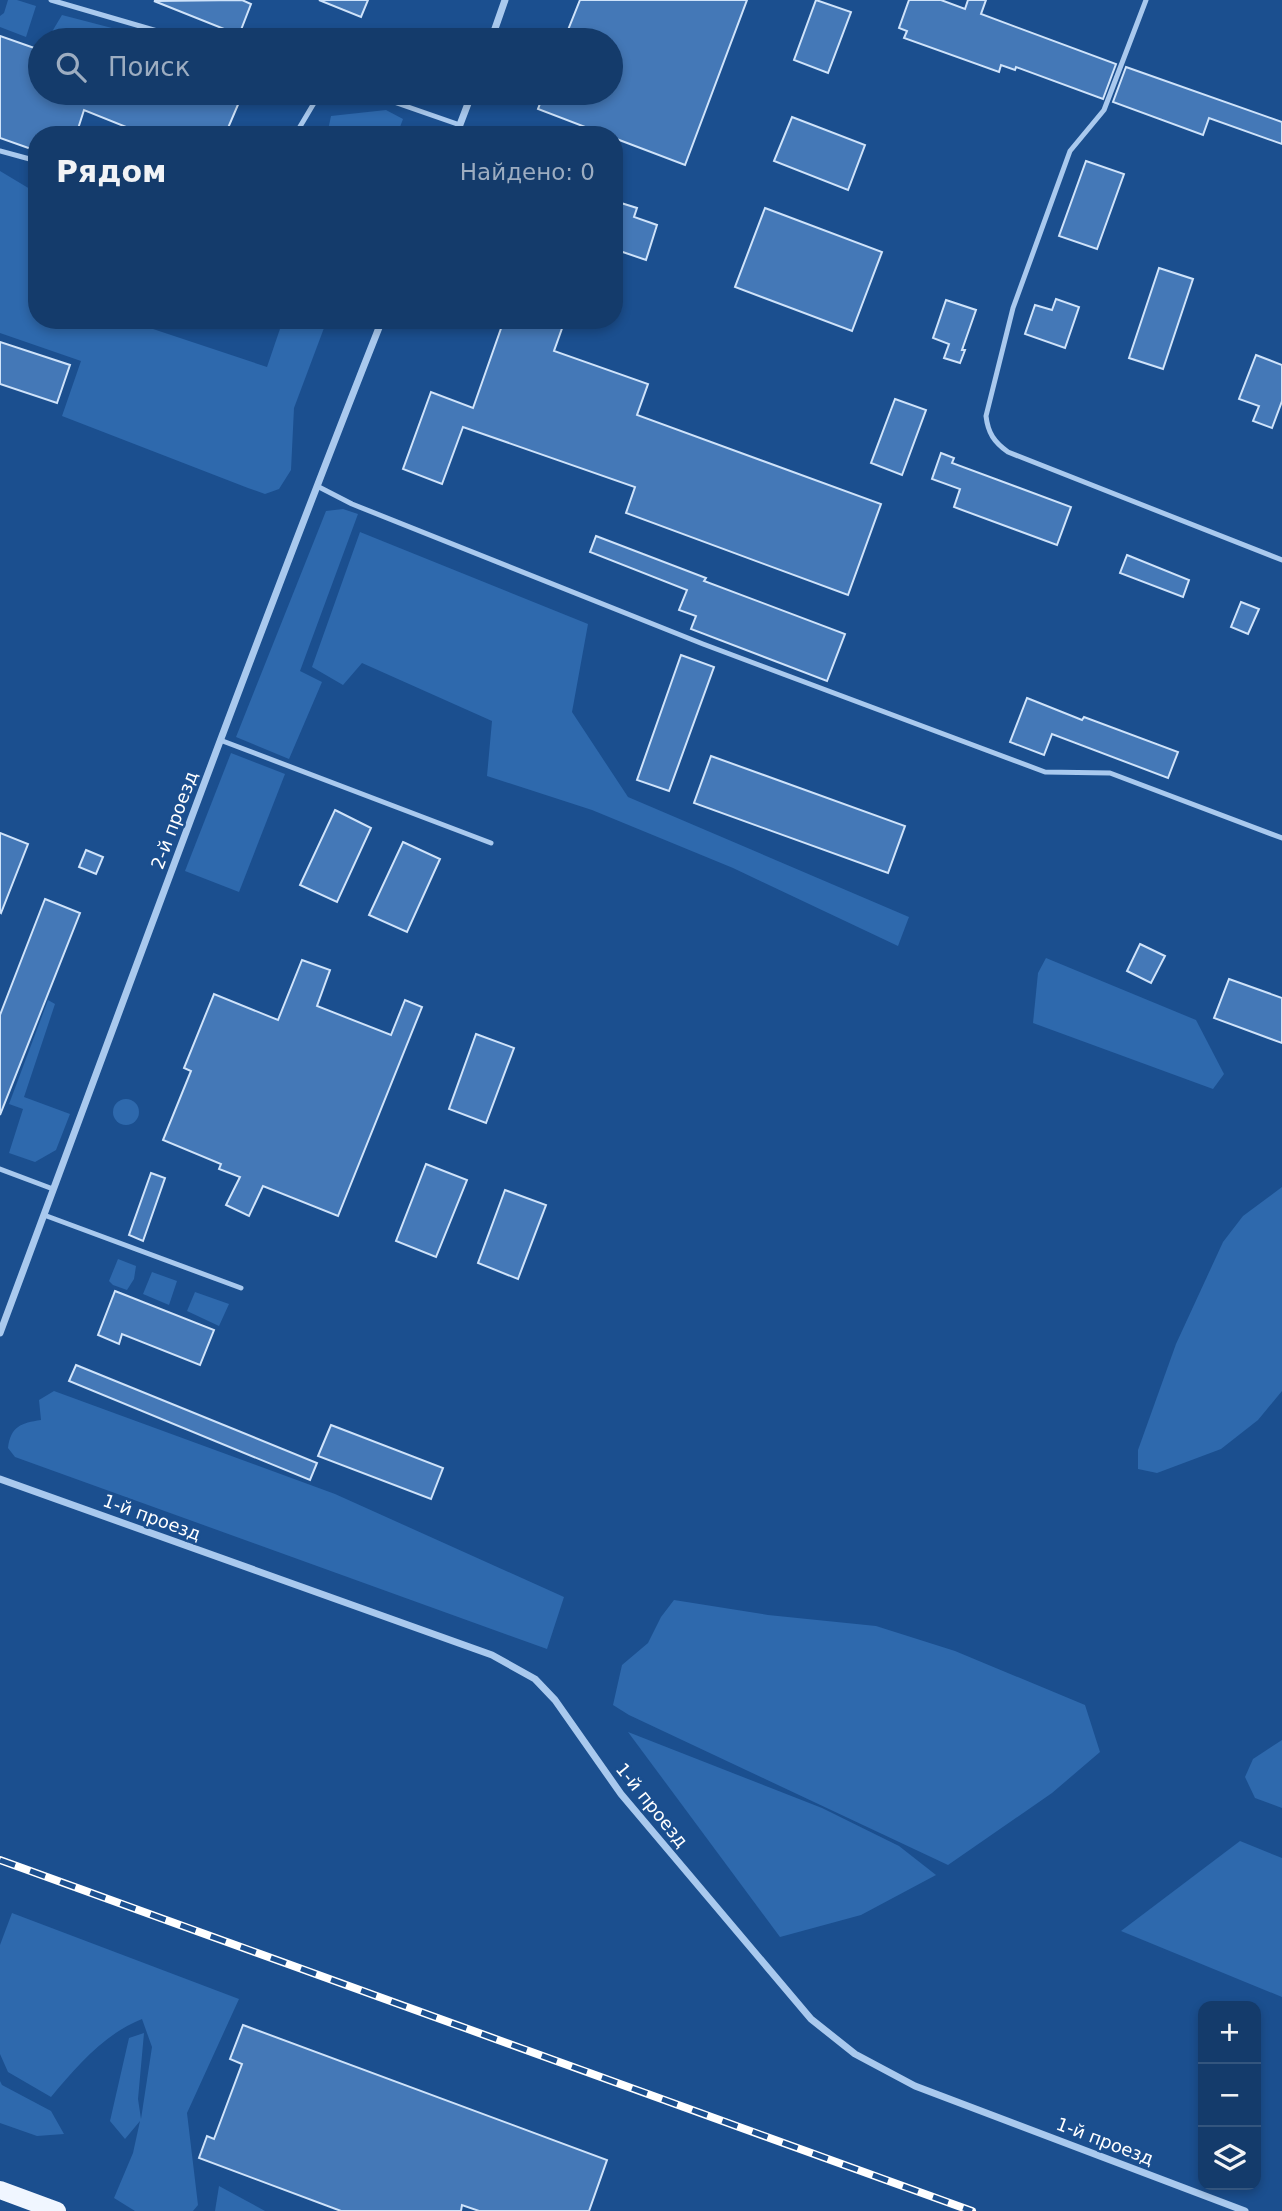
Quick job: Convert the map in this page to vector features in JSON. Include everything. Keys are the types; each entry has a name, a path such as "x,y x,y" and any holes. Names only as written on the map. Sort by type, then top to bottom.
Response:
{"main road":[{"path":"0,2190 57,2211"}],"street":[{"path":"495,28 505,0"},
{"path":"460,125 467,105"},
{"name":"2-й проезд","path":"0,1334 220,740 378,329"},
{"name":"1-й проезд","path":"0,1479 492,1656 535,1679 555,1700 630,1804 797,2005 834,2039 885,2072 915,2086 1245,2211"}],"lane":[{"path":"51,0 147,28"},
{"path":"1146,0 1104,110 1070,151 1013,308 986,416 988,429 996,444 1008,452 1282,560"},
{"path":"300,126 313,105"},
{"path":"403,105 460,125"},
{"path":"0,151 28,159"},
{"path":"317,486 352,504 703,645 1045,772 1110,773 1282,838"},
{"path":"220,740 491,843"},
{"path":"0,1169 54,1189"},
{"path":"44,1215 241,1288"}],"shaded area":[{"path":"8,0 36,6 26,37 0,27 0,16 4,13"},
{"path":"62,15 112,28 54,28"},
{"path":"386,110 403,119 400,126 329,126 331,116"},
{"path":"0,171 28,188 28,329 153,329 267,367 280,329 324,329 294,408 291,470 279,489 265,494 62,416 81,361 0,333"},
{"path":"343,509 358,514 300,671 322,682 289,759 236,737 326,511"},
{"path":"360,532 588,624 572,712 628,797 909,917 898,946 733,868 592,810 487,776 492,721 362,663 343,685 312,667"},
{"path":"231,753 285,774 239,892 185,871"},
{"path":"1046,958 1196,1020 1224,1074 1213,1089 1033,1023 1038,973"},
{"path":"48,1000 55,1004 24,1097 70,1114 56,1150 35,1162 9,1153 23,1109 9,1104"},
{"path":"126,1099 135,1103 139,1112 135,1121 126,1125 117,1121 113,1112 117,1103"},
{"path":"1282,1187 1282,1391 1258,1420 1221,1449 1157,1473 1138,1469 1138,1450 1176,1344 1223,1242 1243,1216"},
{"path":"118,1259 136,1266 134,1279 127,1290 109,1281"},
{"path":"152,1272 177,1281 169,1305 143,1294"},
{"path":"195,1292 229,1304 219,1326 187,1311"},
{"path":"54,1391 335,1494 564,1597 547,1649 15,1457 8,1448 14,1430 23,1424 41,1420 39,1400"},
{"path":"674,1600 768,1615 876,1626 955,1651 1085,1705 1100,1752 1052,1793 948,1865 629,1715 613,1705 622,1665 648,1643 661,1617"},
{"path":"628,1732 822,1808 899,1846 936,1875 861,1915 780,1937"},
{"path":"1282,1740 1282,1808 1255,1798 1245,1777 1253,1759"},
{"path":"1240,1841 1282,1858 1282,1997 1121,1931"},
{"path":"12,1913 239,1999 187,2113 198,2205 193,2211 135,2211 114,2198 133,2153 140,2121 125,2139 110,2121 129,2038 144,2033 138,2099 141,2119 152,2047 142,2019 103,2042 51,2097 8,2072 0,2054 0,1945"},
{"path":"0,2081 2,2085 51,2111 64,2134 37,2136 0,2123"},
{"path":"219,2186 265,2211 215,2211"}],"building":[{"path":"242,0 251,4 242,28 222,28 154,1"},
{"path":"319,0 368,0 361,17"},
{"path":"580,0 747,0 685,165 623,141 623,126 582,126 538,109 540,105 623,105 623,28 569,28"},
{"path":"816,0 851,12 828,73 794,60"},
{"path":"909,0 941,0 965,9 968,0 986,0 981,14 1116,64 1103,99 1016,67 1015,70 1001,65 999,72 904,38 907,31 899,28"},
{"path":"0,36 28,46 28,105 238,105 229,126 124,126 84,110 79,126 28,126 28,148 0,138"},
{"path":"1126,67 1282,122 1282,144 1209,118 1203,135 1113,102"},
{"path":"792,117 865,145 848,190 774,161"},
{"path":"1086,161 1124,174 1097,249 1059,236"},
{"path":"623,204 637,208 634,217 657,225 646,260 623,252"},
{"path":"765,208 882,252 852,331 735,287"},
{"path":"1159,268 1193,279 1163,369 1129,358"},
{"path":"1056,299 1079,307 1065,348 1025,334 1035,305 1052,310"},
{"path":"946,300 976,310 960,363 944,358 949,344 933,338"},
{"path":"501,329 562,329 554,351 648,384 637,415 881,504 848,595 626,513 635,487 463,427 442,484 403,469 431,392 473,408"},
{"path":"0,342 70,365 57,403 0,384"},
{"path":"1256,355 1282,365 1282,401 1272,428 1253,421 1259,406 1239,399"},
{"path":"895,399 926,410 902,475 871,463"},
{"path":"941,453 954,458 952,463 1071,507 1057,545 954,507 960,489 932,479"},
{"path":"596,536 706,578 704,581 845,634 827,681 691,629 696,616 679,610 687,590 590,552"},
{"path":"1127,555 1189,580 1183,597 1120,573"},
{"path":"1241,602 1259,609 1248,634 1231,627"},
{"path":"681,655 714,667 669,791 637,780"},
{"path":"1027,698 1082,720 1084,717 1178,752 1168,778 1052,734 1044,755 1010,742"},
{"path":"711,756 905,826 888,873 694,803"},
{"path":"335,810 371,828 337,902 300,885"},
{"path":"0,833 28,844 1,913 0,912"},
{"path":"403,842 440,859 407,932 369,915"},
{"path":"86,850 103,857 96,874 79,867"},
{"path":"45,899 80,913 0,1115 0,1015"},
{"path":"1140,944 1165,956 1151,983 1127,971"},
{"path":"302,960 330,970 317,1006 391,1035 405,1000 422,1007 338,1216 263,1186 249,1216 226,1205 240,1177 219,1169 221,1164 163,1140 191,1071 184,1068 214,994 278,1020"},
{"path":"1229,979 1282,998 1282,1043 1214,1018"},
{"path":"476,1034 514,1048 486,1123 449,1109"},
{"path":"426,1164 467,1180 436,1257 396,1241"},
{"path":"151,1173 165,1178 143,1241 129,1235"},
{"path":"505,1190 546,1205 518,1279 478,1263"},
{"path":"115,1291 214,1330 200,1365 122,1334 119,1344 98,1335"},
{"path":"76,1365 317,1463 310,1480 69,1381"},
{"path":"331,1425 443,1468 431,1499 318,1456"},
{"path":"243,2025 607,2160 589,2211 479,2211 462,2205 461,2211 341,2211 199,2158 207,2136 214,2139 242,2064 230,2059"}],"railway":[{"path":"0,1860 972,2211"}]}
